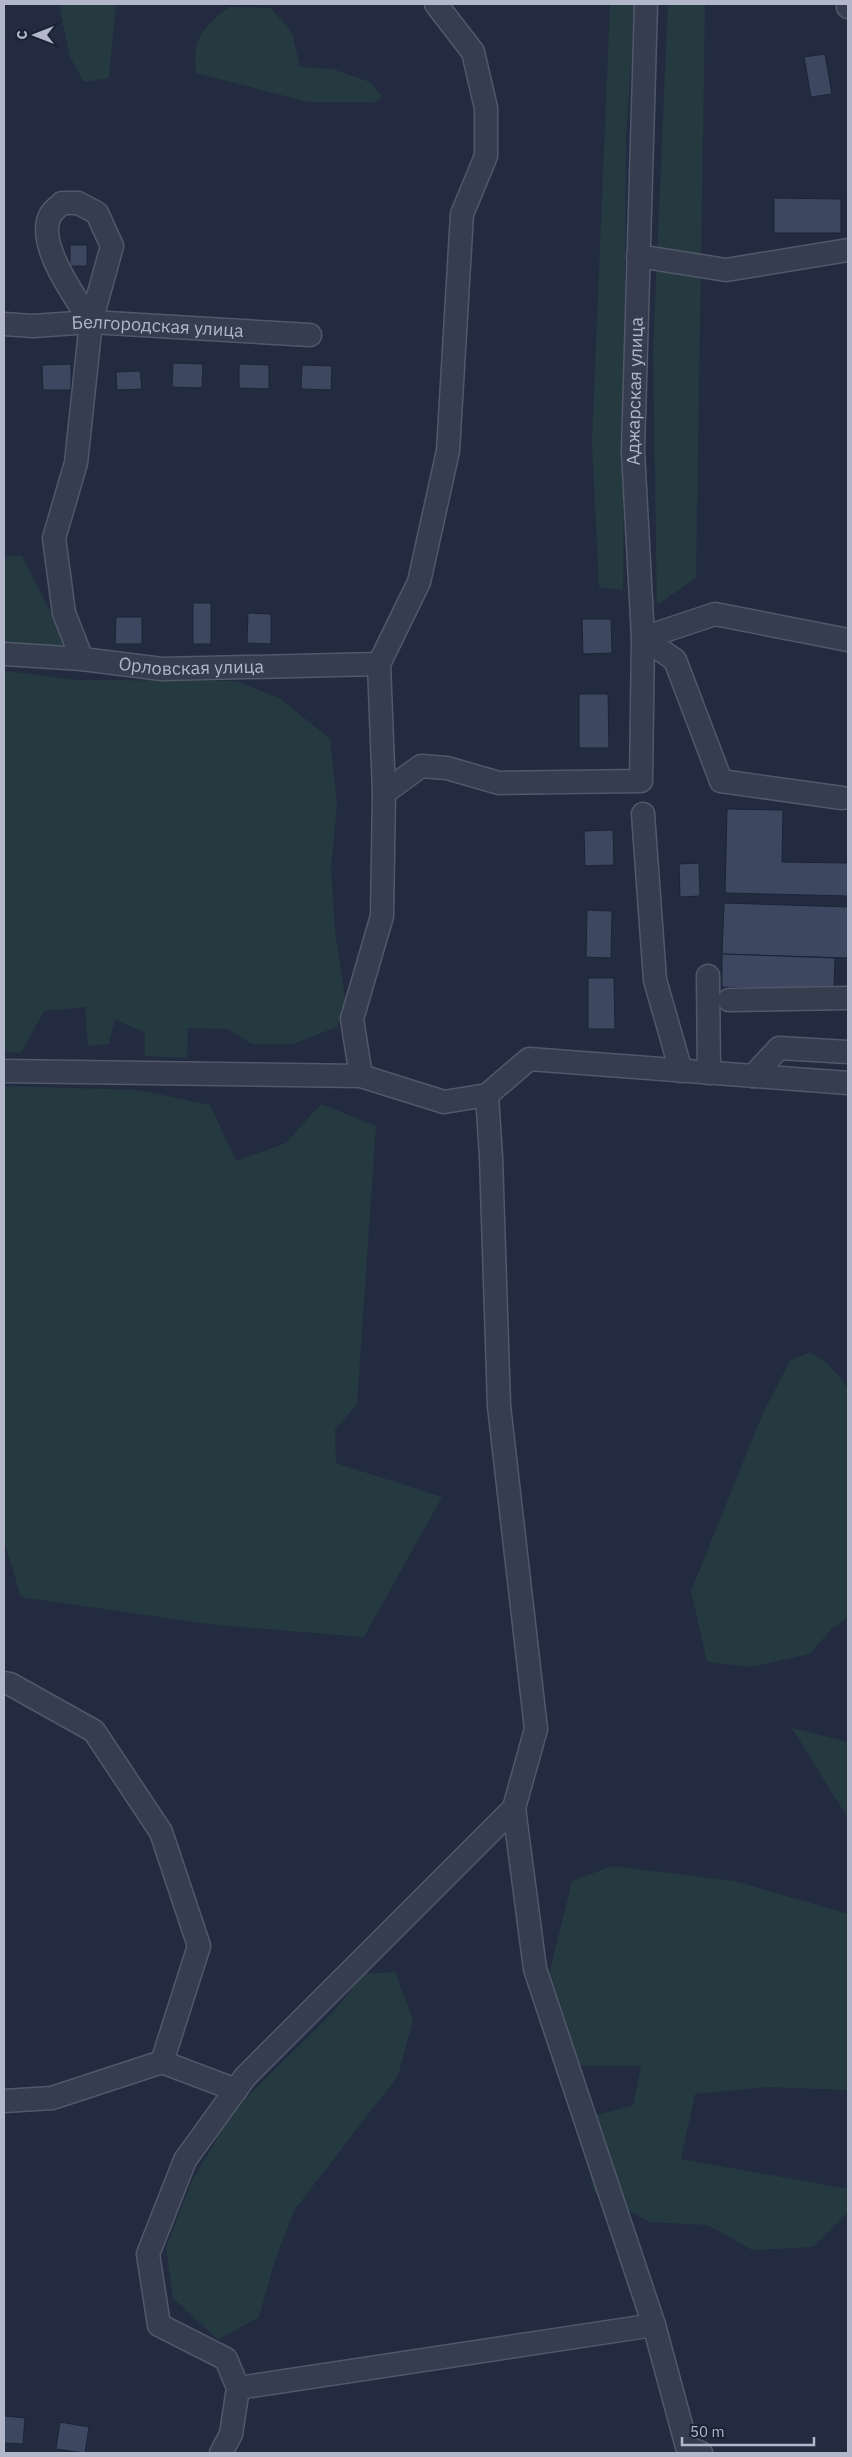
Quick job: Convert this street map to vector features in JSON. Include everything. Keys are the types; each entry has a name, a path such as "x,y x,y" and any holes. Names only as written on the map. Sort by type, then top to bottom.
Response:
{"street":[{"path":"361,1076 352,1019 382,916 384,793 380,664 419,582 448,451 462,214 486,156 486,108 473,52 436,4"},
{"name":"Аджарская улица","path":"384,793 421,766 447,768 499,783 641,781 643,638 633,451 646,4"},
{"path":"82,659 64,613 54,538 76,462 91,322 112,246 97,213 78,203 62,203 51,214 47,228 50,246 64,280 91,322"},
{"path":"638,256 726,270 848,250"},
{"name":"Белгородская улица","path":"4,324 33,326 91,322 310,335"},
{"path":"643,638 715,614 848,640"},
{"path":"643,638 675,660 721,781 842,798"},
{"name":"Орловская улица","path":"4,654 82,659 162,669 380,664"},
{"path":"643,814 655,980 681,1071"},
{"path":"708,976 710,1073"},
{"path":"729,1000 848,998"},
{"path":"753,1076 779,1048 848,1052"},
{"path":"4,1071 361,1076 444,1102 487,1095 529,1059 848,1084"},
{"path":"487,1095 491,1157 498,1406 536,1729 514,1808 534,1969 654,2325 687,2447 700,2453"},
{"path":"4,1683 10,1684 94,1731 162,1832 199,1946 162,2062"},
{"path":"220,2453 231,2434 238,2388 226,2359 159,2326 148,2254 185,2160 245,2077 514,1808"},
{"path":"4,2101 52,2098 162,2062 236,2090"},
{"path":"238,2388 654,2325"}],"green space":[{"path":"59,4 116,4 109,78 84,82 70,57"},
{"path":"610,4 635,4 626,136 623,590 599,587 592,442"},
{"path":"668,4 705,4 696,578 657,605 653,350"},
{"path":"229,7 271,8 292,33 300,67 332,69 370,82 382,96 375,102 308,102 196,73 196,50 201,35 205,28"},
{"path":"4,556 22,556 66,642 55,652 4,652"},
{"path":"4,671 78,680 236,681 281,699 330,739 337,806 331,868 335,931 346,1004 337,1027 293,1044 252,1044 228,1029 188,1028 187,1058 145,1056 145,1033 115,1019 109,1044 88,1046 85,1007 44,1011 21,1053 4,1052"},
{"path":"4,1086 138,1090 210,1105 236,1161 286,1143 321,1104 376,1126 357,1404 335,1430 336,1463 442,1497 364,1637 216,1625 21,1597 4,1541"},
{"path":"810,1352 829,1365 848,1388 848,1617 831,1629 810,1654 751,1667 707,1662 691,1591 763,1413 790,1361"},
{"path":"792,1728 848,1742 848,1831 846,1815"},
{"path":"612,1866 735,1881 848,1914 848,2090 767,2087 695,2094 681,2159 848,2189 848,2212 813,2247 752,2250 708,2225 650,2222 594,2192 579,2120 633,2105 641,2066 554,2065 538,2019 572,1881"},
{"path":"395,1972 413,2020 398,2076 295,2209 275,2260 259,2317 218,2340 173,2298 166,2247 192,2181 234,2110 333,2012 364,1974"}],"building":[{"path":"825,54 832,94 811,97 804,57"},
{"path":"774,198 841,199 841,233 774,233"},
{"path":"70,245 87,245 87,266 70,266"},
{"path":"173,363 203,364 202,388 172,387"},
{"path":"71,364 71,390 43,390 42,365"},
{"path":"239,364 269,365 269,389 239,388"},
{"path":"302,365 332,366 331,390 301,389"},
{"path":"140,371 142,389 117,390 116,372"},
{"path":"193,603 211,603 211,644 193,644"},
{"path":"248,613 271,614 271,644 247,643"},
{"path":"116,617 142,617 142,644 115,644"},
{"path":"582,619 611,619 612,653 583,654"},
{"path":"579,694 608,694 609,748 579,748"},
{"path":"727,809 783,810 782,862 848,863 848,896 725,893"},
{"path":"613,830 614,865 585,866 584,831"},
{"path":"699,863 700,896 680,897 679,864"},
{"path":"724,903 848,907 848,958 722,954"},
{"path":"587,910 612,911 611,958 586,957"},
{"path":"722,954 835,958 834,991 722,987"},
{"path":"588,978 614,978 615,1029 588,1029"},
{"path":"4,2416 25,2418 23,2444 4,2443"},
{"path":"60,2422 89,2427 85,2453 56,2449"}]}
